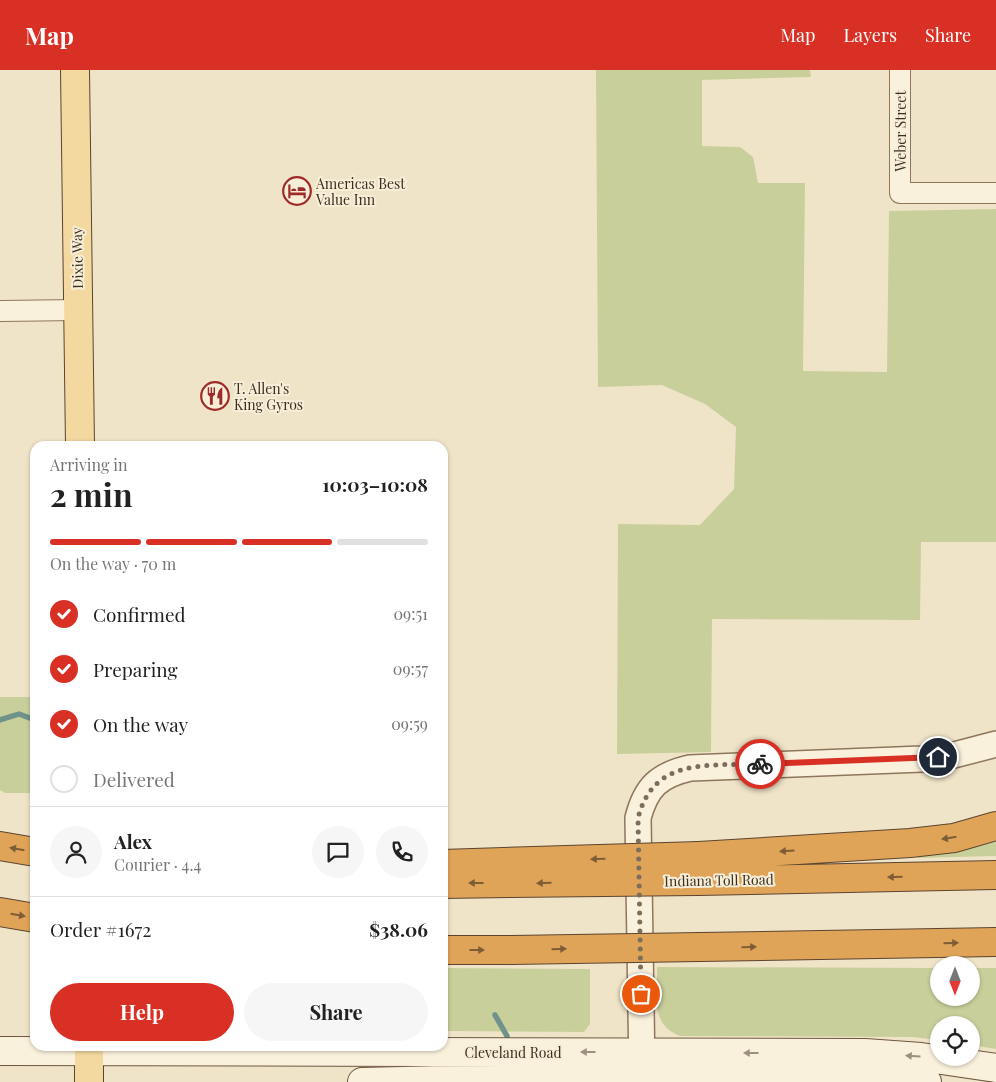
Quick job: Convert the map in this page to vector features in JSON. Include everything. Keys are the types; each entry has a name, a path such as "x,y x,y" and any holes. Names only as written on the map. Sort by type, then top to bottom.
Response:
{"highway":[{"path":"698,868 954,838 996,826"},
{"path":"0,846 30,851"},
{"path":"448,865 507,873"},
{"name":"Indiana Toll Road","path":"448,883 507,873 698,868 996,875"},
{"path":"0,912 30,917"},
{"path":"448,950 700,948 996,942"}],"main road":[{"name":"Dixie Way","path":"75,70 80,441"},
{"name":"Cleveland Road","path":"0,1051 30,1050"},
{"path":"89,1051 89,1082"},
{"name":"Cleveland Road","path":"448,1051 865,1053 921,1057 996,1068"},
{"name":"Cleveland Road","path":"362,1082 866,1078 927,1082"}],"street":[{"name":"Weber Street","path":"900,70 900,193 996,193"},
{"path":"0,311 78,310"},
{"path":"642,1079 638,818 642,802 650,789 663,777 672,772 690,768 922,759 954,755 996,744"}],"green space":[{"path":"596,70 810,70 811,77 702,80 702,146 740,147 753,157 758,183 805,183 803,371 887,372 889,211 996,209 996,542 921,542 920,620 712,619 711,752 617,754 618,524 700,525 734,489 736,427 705,404 662,385 598,387"},
{"path":"0,697 30,697 30,793 5,793 0,790"},
{"path":"996,841 996,856 917,858 917,854"},
{"path":"657,967 930,968 930,1006 980,1006 980,968 996,968 996,1049 980,1046 980,1016 930,1016 930,1039 912,1037 680,1036 670,1031 663,1024 659,1017"},
{"path":"448,968 590,969 590,1024 584,1032 448,1031"}],"waterway":[{"path":"0,720 19,714 30,718"},
{"path":"495,1015 507,1036"}],"way so far":[{"path":"641,994 638,818 642,802 650,789 663,777 672,772 690,768 760,764"}],"place":[{"name":"Americas Best Value Inn","path":"297,191"},
{"name":"T. Allen's King Gyros","path":"215,396"}],"route":[{"path":"760,764 938,757"}]}
